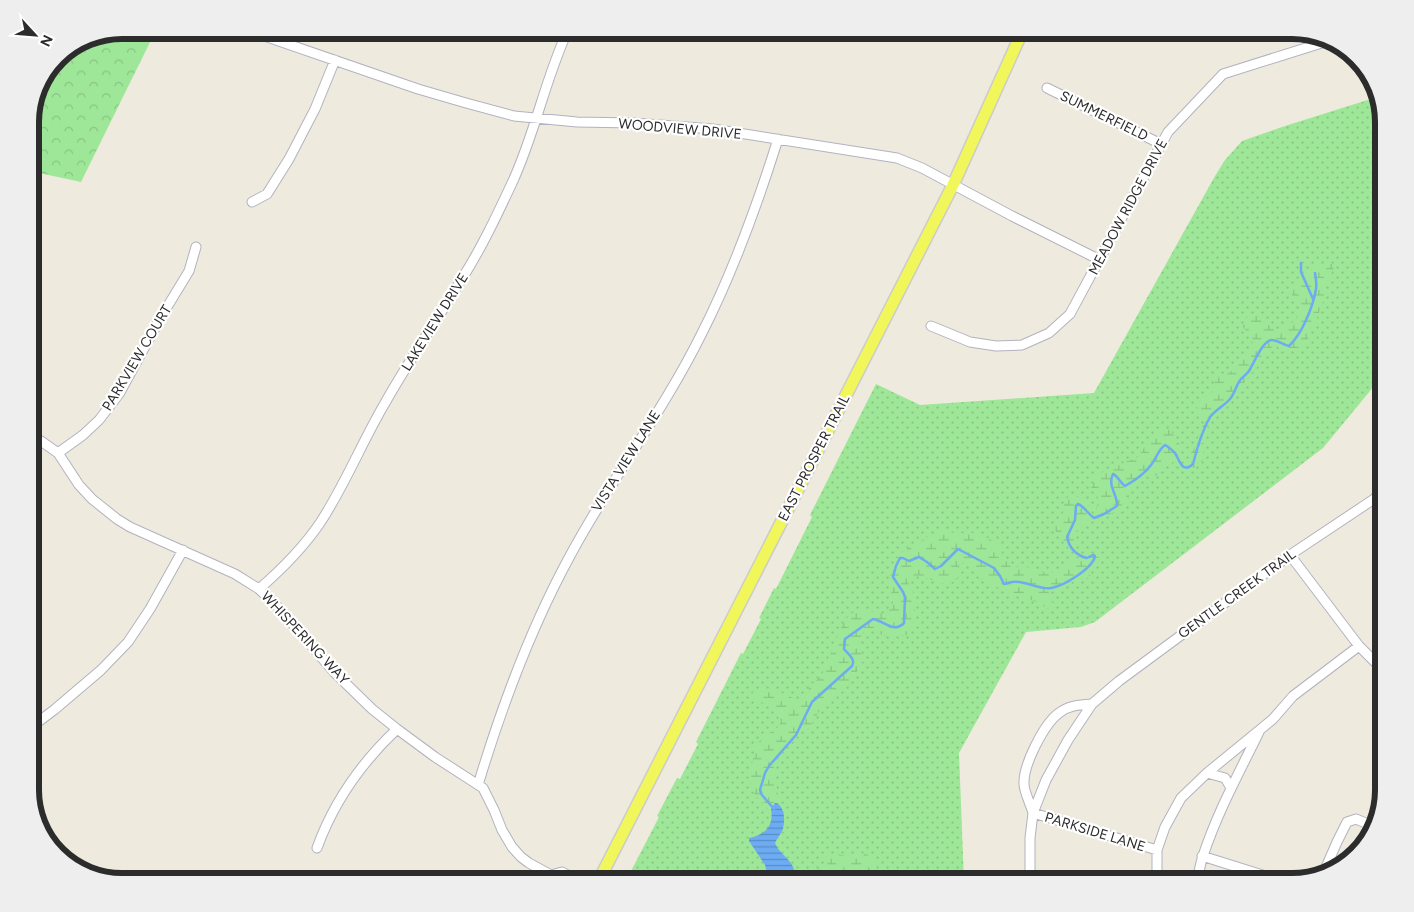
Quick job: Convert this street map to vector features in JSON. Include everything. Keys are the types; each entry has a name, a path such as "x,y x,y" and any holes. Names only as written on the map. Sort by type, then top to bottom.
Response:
{"main road":[{"name":"EAST PROSPER TRAIL","path":"603,873 953,185 1018,39"}],"street":[{"name":"WOODVIEW DRIVE","path":"273,39 418,89 514,116 577,122 634,123 714,129 897,158 922,168 1100,260"},
{"name":"LAKEVIEW DRIVE","path":"258,589 279,572 307,541 320,523 335,499 385,403 464,276 513,180 537,119 555,61 564,39"},
{"name":"MEADOW RIDGE DRIVE","path":"932,326 970,342 996,346 1022,346 1049,333 1070,314 1168,132 1223,74 1316,43"},
{"path":"252,202 267,194 289,159 315,109 335,60"},
{"name":"SUMMERFIELD","path":"1047,88 1161,144"},
{"name":"VISTA VIEW LANE","path":"478,785 506,698 532,632 570,554 600,502 677,380 702,334 736,260 778,139"},
{"name":"PARKVIEW COURT","path":"58,453 78,439 99,420 119,394 157,324 190,271 196,247"},
{"name":"WHISPERING WAY","path":"39,440 58,453 79,485 102,509 130,527 235,574 258,589 280,609 334,672 372,709 435,757 482,788 512,847 521,857 543,873"},
{"name":"GENTLE CREEK TRAIL","path":"1030,873 1030,838 1034,813 1046,780 1068,740 1092,704 1168,644 1290,555 1375,498"},
{"path":"39,721 101,670 128,642 150,609 183,550"},
{"path":"1290,555 1359,646 1375,662"},
{"path":"1157,873 1157,850 1165,827 1181,798 1207,773 1273,719 1293,696 1359,646"},
{"name":"GENTLE CREEK TRAIL","path":"1034,813 1024,784 1027,765 1039,737 1058,713 1073,706 1092,704"},
{"path":"317,848 333,810 347,786 365,762 397,729"},
{"path":"1199,873 1202,856 1231,788 1260,730"},
{"path":"1207,773 1225,778 1231,788"},
{"name":"PARKSIDE LANE","path":"1034,813 1157,850"},
{"path":"1326,866 1347,822 1356,819 1368,824"},
{"path":"1202,856 1256,873"}],"green space":[{"path":"152,39 81,182 39,173 39,117 47,85 56,71 67,59 90,45 106,40"},
{"path":"1372,99 1375,122 1375,385 1323,448 1095,622 1081,627 1026,632 959,753 964,873 630,873 677,778 680,779 698,744 696,742 741,653 743,654 761,619 759,618 774,588 776,589 812,517 810,515 876,384 920,405 1094,393 1225,160 1242,141"},
{"path":"1321,264 1333,264 1334,268 1326,284 1322,306 1304,348 1293,350 1274,346 1269,349 1257,367 1212,418 1203,445 1202,463 1194,468 1188,468 1192,463 1192,453 1207,417 1200,416 1197,404 1214,389 1215,377 1232,371 1250,350 1253,339 1242,326 1249,314 1254,314 1277,331 1290,324 1297,318 1304,306 1299,305 1290,292 1292,287 1303,275"},
{"path":"1170,430 1180,445 1178,459 1156,476 1135,481 1126,500 1107,517 1097,509 1098,495 1091,488 1096,474 1136,459 1156,431"},
{"path":"1070,495 1087,503 1091,508 1093,516 1078,529 1073,550 1070,550 1054,527 1063,513 1064,502"},
{"path":"943,531 978,533 995,542 999,546 1004,558 1014,568 1023,566 1046,573 1066,566 1075,559 1097,552 1100,556 1098,563 1088,574 1093,577 1079,579 1051,592 1050,600 1056,606 1054,611 1037,602 1007,594 996,586 987,584 981,579 979,572 975,568 964,562 958,567 959,576 953,582 947,584 920,576 914,576 910,579 909,583 913,593 914,608 914,621 911,631 904,635 889,636 871,629 865,630 859,642 864,659 850,684 838,695 831,697 820,710 810,727 800,733 779,756 774,773 780,805 776,803 771,809 772,814 754,793 751,773 753,756 759,742 764,736 778,727 781,721 768,707 752,695 753,692 761,692 772,688 797,700 803,698 810,686 822,675 827,660 835,647 839,631 847,618 856,610 887,614 893,604 893,595 889,582 897,555 929,536"},
{"path":"834,853 846,856 866,853 876,866 877,873 815,873 821,868 828,866 826,857"}],"water":[{"path":"775,803 782,808 784,818 783,829 775,843 792,865 794,873 767,873 765,865 749,841 749,838 760,835 770,825 771,809"}],"waterway":[{"path":"1301,263 1301,272 1313,299"},
{"path":"774,809 760,790 765,773 796,735 812,702 852,666 853,661 844,649 845,639 873,619 893,627 904,623 905,597 893,577 900,558 909,561 919,557 935,569 941,566 958,549 994,568 1004,584 1017,582 1042,588 1057,587 1077,576 1089,566 1095,556 1087,558 1080,555 1074,551 1068,541 1067,537 1075,520 1076,506 1080,505 1094,518 1117,506 1111,483 1113,474 1125,486 1146,471 1165,445 1175,453 1184,467 1186,468 1193,464 1200,440 1210,417 1230,399 1239,381 1249,371 1264,345 1273,340 1289,346 1298,335 1310,312 1315,296 1315,273"}]}
